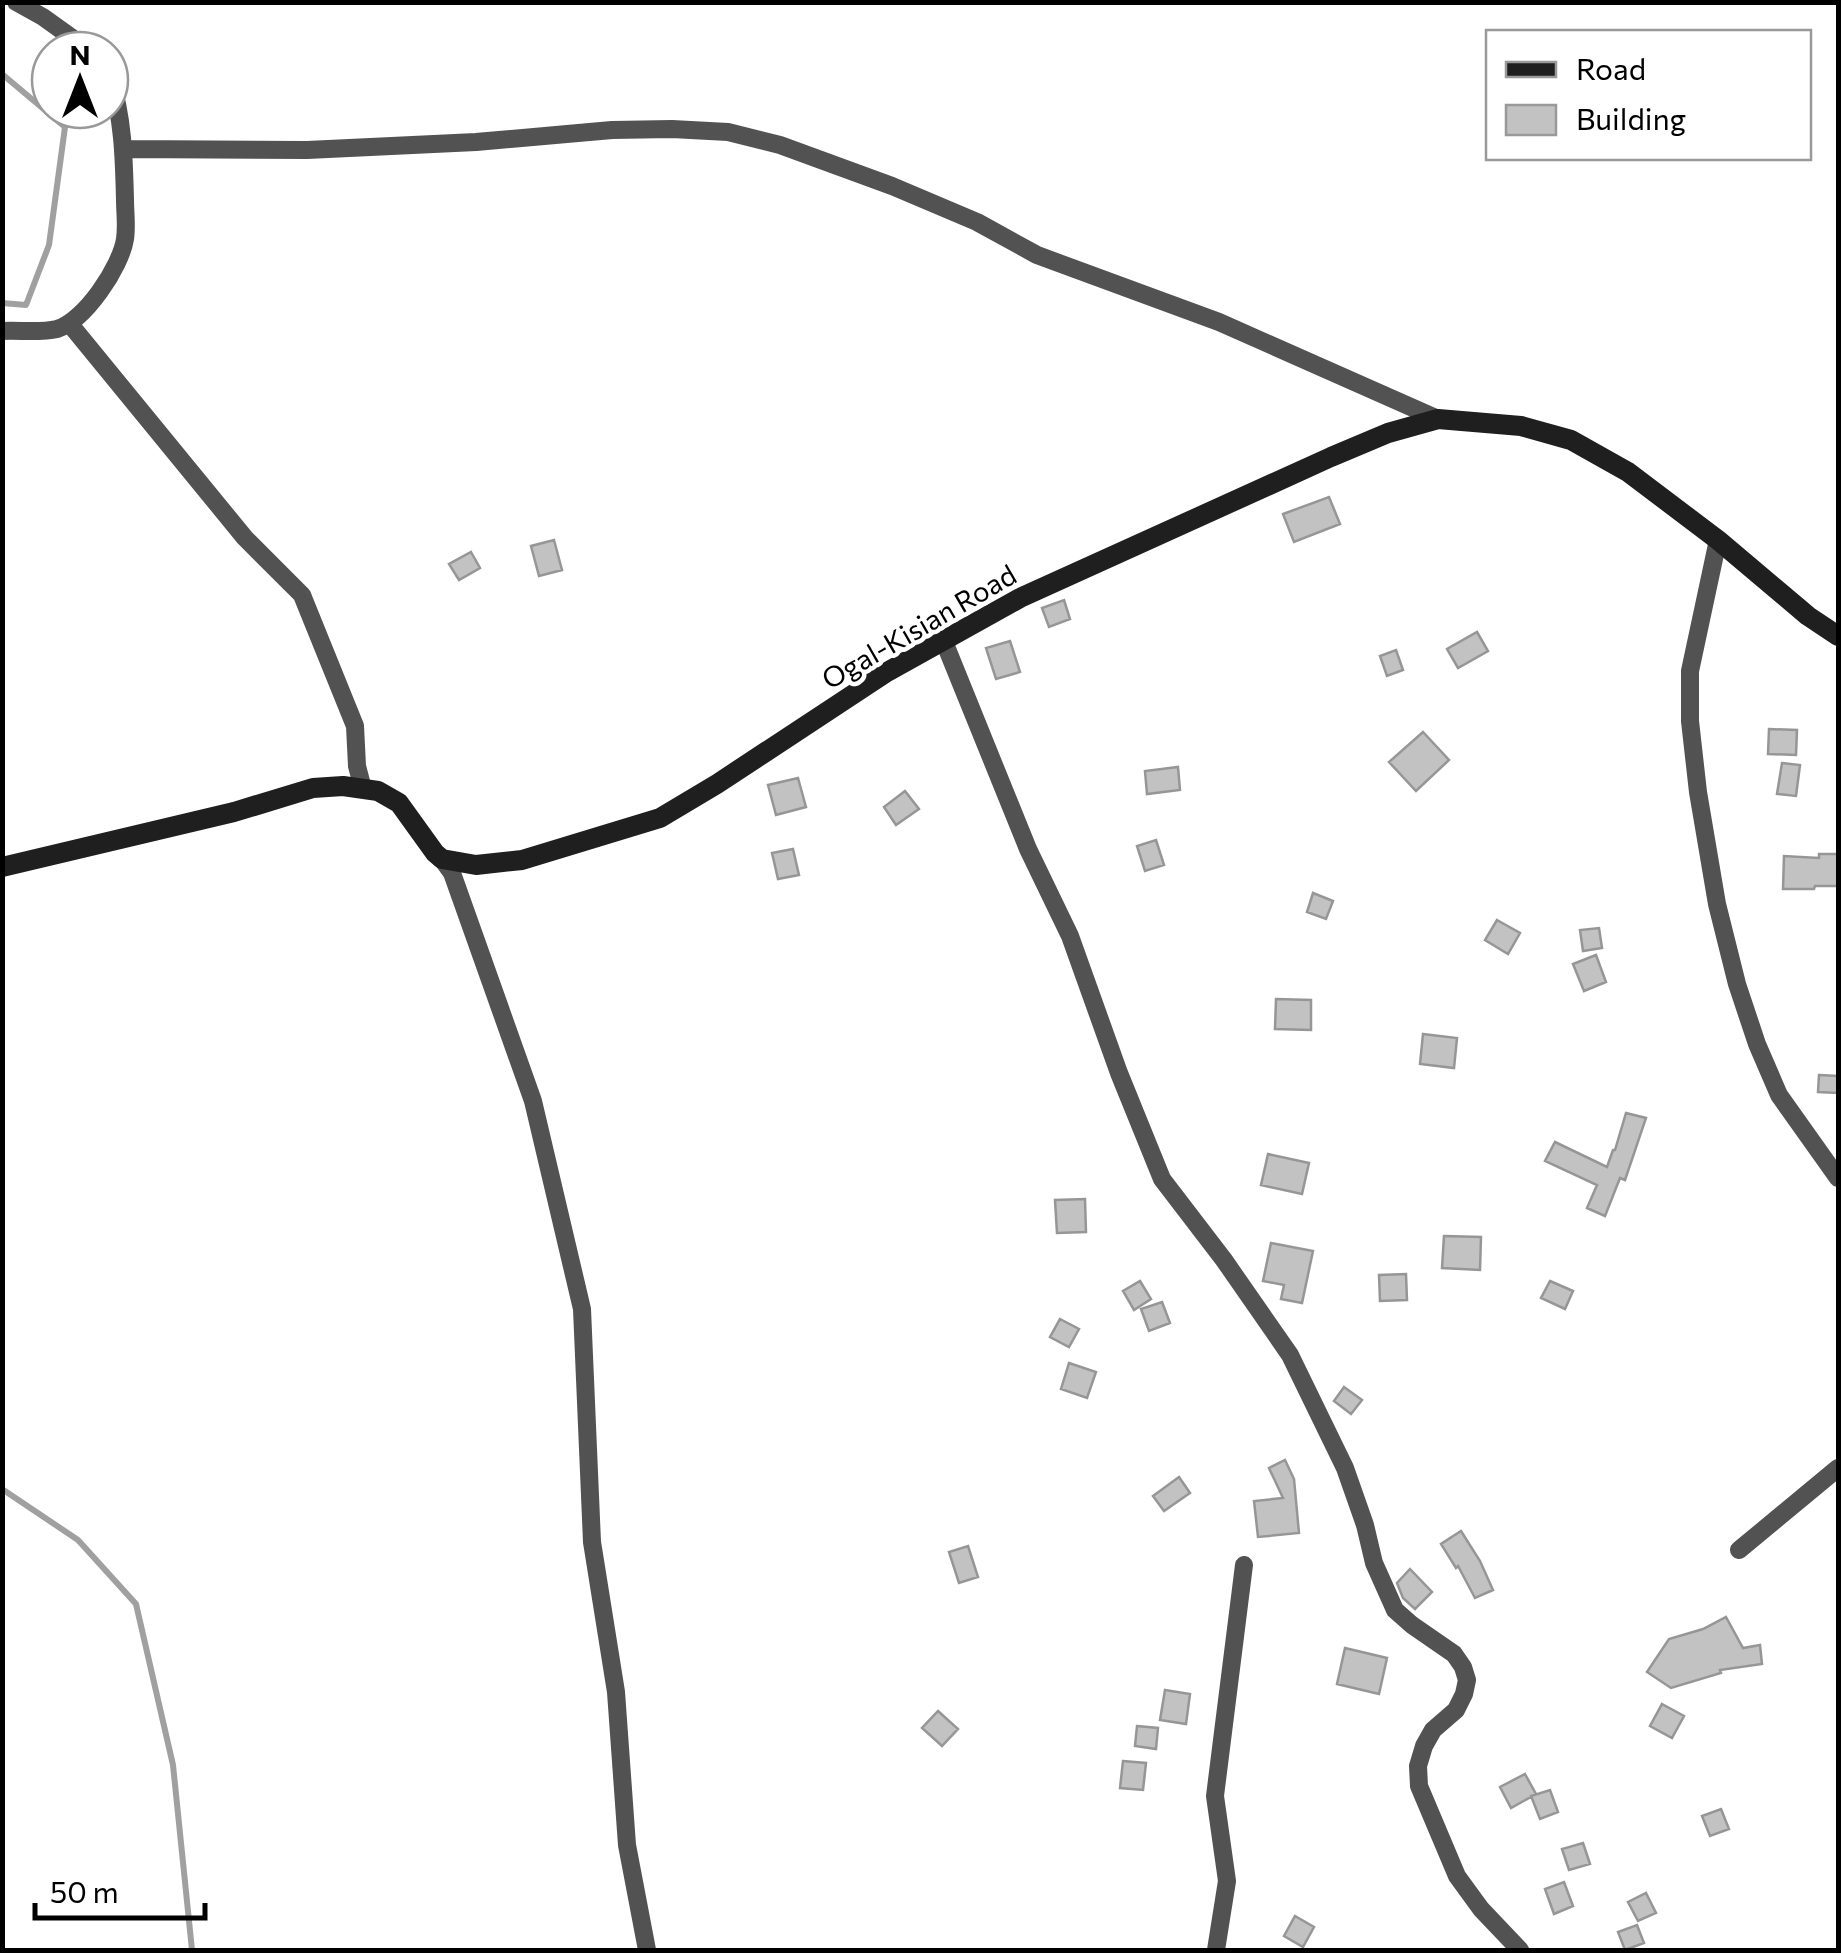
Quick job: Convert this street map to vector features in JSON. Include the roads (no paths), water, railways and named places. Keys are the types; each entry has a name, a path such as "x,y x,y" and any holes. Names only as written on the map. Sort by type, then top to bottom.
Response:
{"main road":[{"name":"Ogal-Kisian Road","path":"442,858 476,865 522,860 660,818 887,672 1020,598 1388,433 1438,419 1521,426 1571,440 1628,472 1838,636"},
{"path":"2,867 234,812 313,788 343,786 378,791 399,803 442,858"}],"street":[{"path":"16,2 61,30"},
{"path":"2,331 58,329 69,323 97,295 118,260 125,240 121,130"},
{"path":"124,149 308,150 476,142 612,130 728,132 892,186 976,222 1037,255 1220,322 1438,419"},
{"path":"69,323 245,538 302,595 355,726 356,766 364,789"},
{"path":"1718,540 1690,671 1690,721 1698,792 1717,904 1736,984 1756,1044 1779,1095 1838,1178"},
{"path":"943,639 1028,849 1070,936 1162,1179 1290,1355 1344,1468 1366,1525 1374,1564 1395,1610 1454,1654 1463,1667 1467,1680 1464,1694 1456,1710 1433,1730 1424,1746 1418,1766 1419,1786 1457,1876 1481,1909 1520,1950"},
{"path":"442,858 452,873 533,1101 582,1309 592,1542 616,1692 627,1845 648,1950"},
{"path":"1739,1550 1838,1468"},
{"path":"1216,1950 1227,1881 1215,1796 1244,1564"}],"waterway":[{"path":"2,74 65,127 49,245 26,305 2,303"},
{"path":"2,1489 78,1540 136,1604 173,1765 192,1950"}]}
